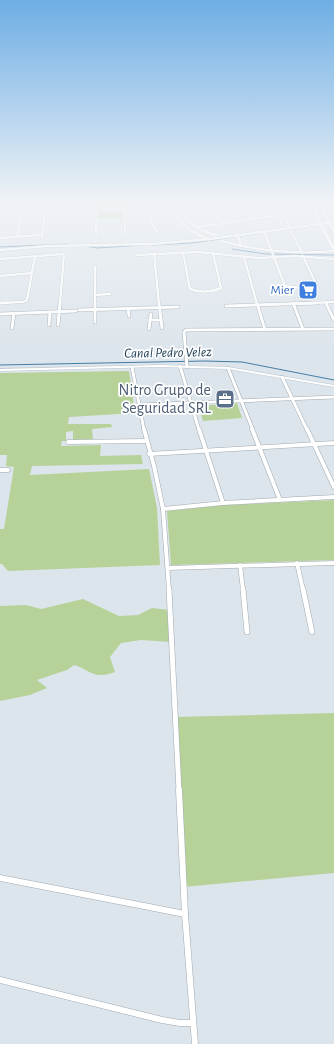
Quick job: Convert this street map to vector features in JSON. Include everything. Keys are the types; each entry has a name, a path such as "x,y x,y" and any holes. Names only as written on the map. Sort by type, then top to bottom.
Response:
{"street":[{"path":"137,255 183,252 267,258 273,254 316,252"},
{"path":"183,252 190,289 194,292 218,290 221,288 213,253"},
{"path":"264,252 273,254 334,259"},
{"path":"0,259 64,254 58,325"},
{"path":"154,254 162,328"},
{"path":"273,254 285,286 289,288 312,287 316,284 303,256"},
{"path":"0,303 23,302 27,300 35,256"},
{"path":"244,257 264,330"},
{"path":"95,267 95,322"},
{"path":"0,276 32,273"},
{"path":"95,295 110,294"},
{"path":"326,302 334,320"},
{"path":"226,306 334,302"},
{"path":"293,303 303,329"},
{"path":"0,314 178,307"},
{"path":"128,309 129,316"},
{"path":"49,326 50,312"},
{"path":"12,328 14,313"},
{"path":"149,329 151,314"},
{"path":"150,320 161,320"},
{"path":"186,365 185,331 334,329"},
{"path":"0,370 186,365 228,368 334,386"},
{"path":"180,366 184,383 223,503"},
{"path":"132,367 146,441 154,466 162,509 168,568 185,914 194,1044"},
{"path":"228,368 280,500"},
{"path":"282,377 334,487"},
{"path":"140,404 334,397"},
{"path":"68,442 146,441"},
{"path":"149,454 205,449 334,443"},
{"path":"0,470 8,470"},
{"path":"162,509 223,503 334,497"},
{"path":"297,563 312,632"},
{"path":"168,568 334,563"},
{"path":"240,565 247,632"},
{"path":"0,878 185,914"},
{"path":"0,980 162,1020 180,1023 193,1023"}],"green space":[{"path":"129,371 135,413 69,417 68,424 111,424 112,427 92,429 93,439 73,440 73,431 66,432 66,441 62,441 61,446 101,445 100,456 141,455 143,464 32,466 30,475 149,469 157,508 160,565 8,571 2,564 0,564 0,529 4,529 14,467 6,466 7,455 0,455 0,373"},
{"path":"237,403 242,418 203,421 199,406"},
{"path":"334,500 334,560 171,565 167,511 226,505"},
{"path":"83,599 119,616 138,615 152,608 170,610 171,642 141,640 121,643 110,657 115,672 105,675 98,675 74,665 67,670 37,680 47,688 30,695 0,701 0,606 26,605 41,609"},
{"path":"334,713 334,873 183,887 175,717"}],"waterway":[{"path":"250,252 266,254 334,255"},
{"name":"Canal Pedro Velez","path":"0,365 205,361 242,362 334,380"}],"place":[{"name":"Mier","path":"308,290"},
{"name":"Nitro Grupo de Seguridad SRL","path":"225,399"}]}
